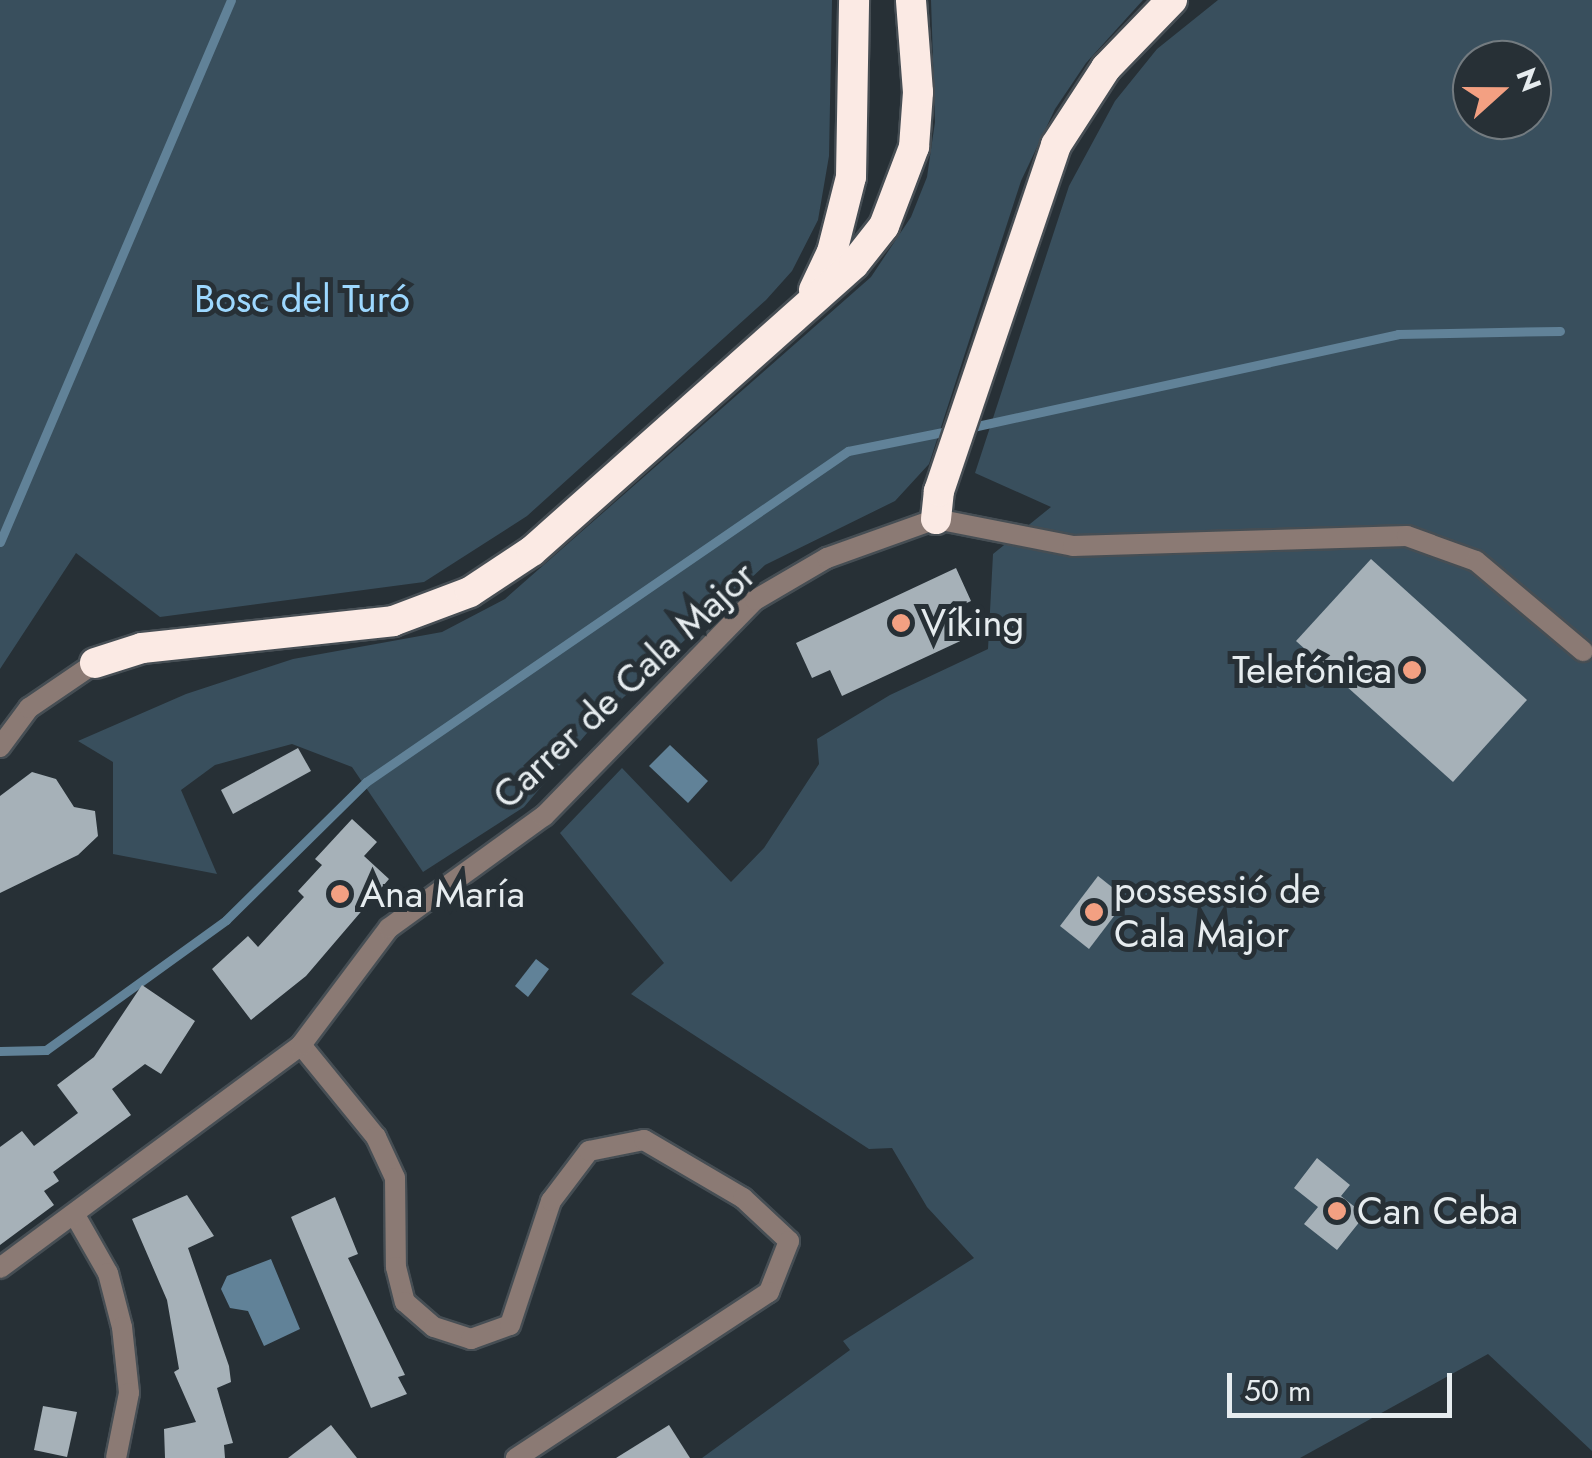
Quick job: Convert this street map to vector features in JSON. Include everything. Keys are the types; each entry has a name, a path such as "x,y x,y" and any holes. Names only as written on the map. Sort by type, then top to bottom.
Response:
{"highway":[{"path":"806,304 832,252 851,177 854,0"},
{"path":"96,662 168,644 366,626 470,592 532,551 871,246 904,187 917,119 911,0"},
{"path":"936,518 950,460 1056,145 1106,68 1172,0"}],"street":[{"path":"936,518 1074,546 1407,536 1476,560 1583,651"},
{"name":"Carrer de Cala Major","path":"0,1268 76,1217 301,1045 389,928 544,816 754,600 827,558 936,518"},
{"path":"0,747 29,708 96,662"},
{"path":"301,1045 376,1136 395,1178 396,1267 405,1302 434,1327 471,1339 510,1325 551,1202 589,1151 644,1140 743,1198 789,1241 769,1292 516,1458"},
{"path":"76,1217 108,1272 122,1327 129,1393 116,1458"}],"green space":[{"name":"Bosc del Turó","path":"0,0 832,0 829,156 818,220 792,271 766,300 527,516 424,582 160,617 76,553 0,669"},
{"path":"931,0 1143,0 1086,63 1055,109 1021,181 929,464 895,501 765,565 593,726 524,807 423,872 352,767 292,744 215,765 181,790 217,874 113,854 113,762 78,741 186,694 293,659 442,632 505,599 871,277 911,217 927,177 935,122"},
{"path":"1218,0 1592,0 1592,1451 1488,1354 1300,1458 702,1458 850,1350 843,1341 974,1258 927,1207 892,1148 869,1149 631,994 664,963 560,833 622,768 731,882 764,848 819,764 817,739 890,695 988,649 993,554 1051,507 975,473 1069,186 1115,101 1157,49"}],"shaded area":[{"path":"670,745 708,781 688,803 649,766"},
{"path":"536,959 549,969 528,997 515,986"},
{"path":"271,1259 300,1329 264,1346 248,1311 230,1308 221,1289 227,1276"}],"building":[{"name":"Telefónica","path":"1371,559 1527,700 1453,782 1296,641"},
{"name":"Víking","path":"956,568 971,601 956,608 969,637 842,696 830,670 812,678 796,643"},
{"path":"298,748 311,771 233,814 221,790"},
{"path":"32,772 56,779 74,807 95,811 98,836 78,855 0,893 0,796"},
{"name":"Ana María","path":"352,819 377,842 364,856 389,879 306,976 251,1020 212,969 248,936 258,947 304,897 298,891 322,865 315,859"},
{"name":"possessió de Cala Major","path":"1098,876 1127,899 1089,949 1060,926"},
{"path":"142,985 195,1021 161,1074 145,1064 112,1089 131,1115 53,1172 59,1181 44,1191 54,1205 0,1245 0,1147 22,1131 34,1146 78,1113 57,1085 94,1057"},
{"name":"Can Ceba","path":"1317,1158 1350,1185 1341,1196 1365,1215 1337,1250 1304,1224 1318,1207 1294,1188"},
{"path":"187,1195 214,1236 188,1248 229,1366 231,1382 217,1388 233,1443 224,1445 225,1458 165,1458 164,1429 196,1422 174,1372 179,1369 167,1300 132,1219"},
{"path":"335,1197 358,1254 348,1258 405,1375 398,1377 407,1394 371,1408 291,1217"},
{"path":"43,1406 77,1412 67,1457 34,1450"},
{"path":"331,1425 357,1458 288,1458"},
{"path":"669,1425 690,1458 616,1458"}],"waterway":[{"path":"0,542 231,0"},
{"path":"968,428 1398,334 1560,331"},
{"path":"0,1051 46,1050 226,920 366,782 848,451 953,430"}],"place":[{"name":"Víking","path":"901,623"},
{"name":"Telefónica","path":"1412,670"},
{"name":"Ana María","path":"340,894"},
{"name":"possessió de Cala Major","path":"1094,912"},
{"name":"Can Ceba","path":"1337,1211"}]}
